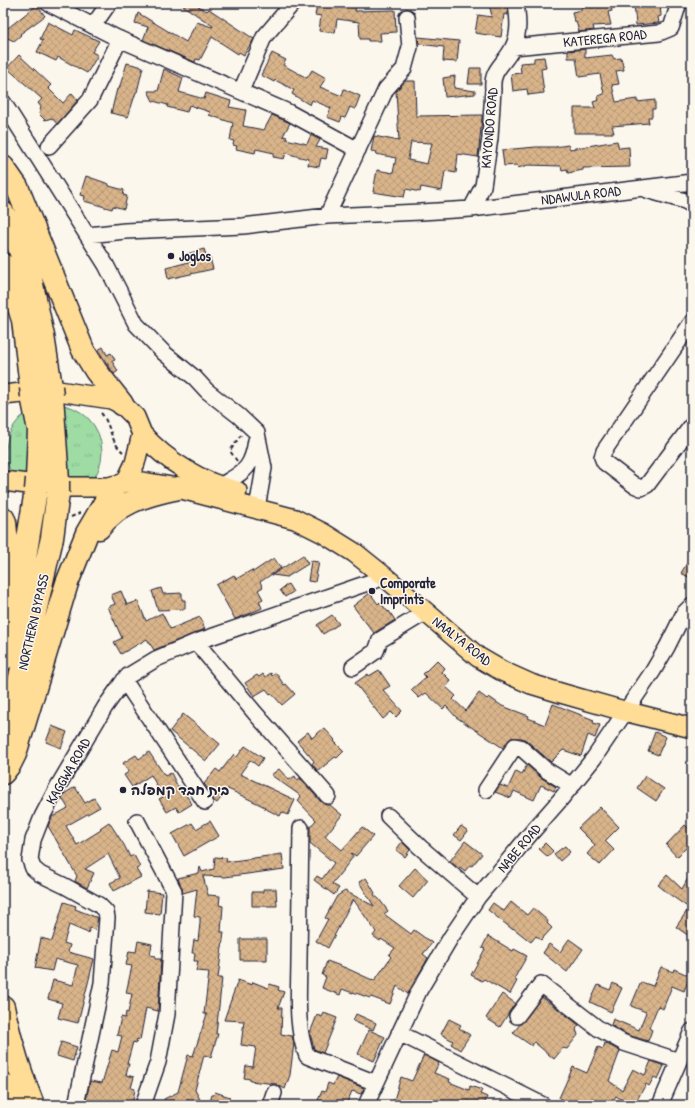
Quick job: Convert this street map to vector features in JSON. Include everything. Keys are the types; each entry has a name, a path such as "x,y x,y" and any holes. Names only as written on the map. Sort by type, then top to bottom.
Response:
{"highway":[{"path":"3,167 17,187 83,350 96,371 122,404"},
{"path":"3,213 8,221 30,275 43,336 42,392 37,485 11,593"},
{"path":"3,265 23,320 42,392"},
{"name":"NORTHERN BYPASS","path":"3,750 52,538 58,487 42,392"},
{"path":"3,773 15,754 67,583 87,533 120,485"},
{"path":"79,553 105,520 125,503 178,488"},
{"path":"3,518 5,522 11,593"},
{"name":"NORTHERN BYPASS","path":"3,659 11,593"},
{"path":"3,1006 8,1034 26,1087 34,1105"},
{"path":"3,1085 10,1105"}],"main road":[{"path":"3,395 52,390 111,399 122,404 135,417 142,434 166,457 214,491"},
{"path":"120,485 135,463 142,434"},
{"path":"3,481 54,488 120,485 143,482 178,488 214,491"},
{"name":"NAALYA ROAD","path":"214,491 258,503 300,509 323,524 478,657 502,671 531,684 624,711 692,728"}],"street":[{"path":"48,3 120,39 241,90 288,112 358,150"},
{"path":"94,26 109,3"},
{"path":"241,90 264,37 293,3"},
{"name":"KAYONDO ROAD","path":"471,209 483,186 490,138 493,82 495,73 506,60 516,39 518,26 516,3"},
{"name":"KATEREGA ROAD","path":"513,47 659,33 671,28 679,3"},
{"path":"327,216 386,89 404,69 410,47 407,17"},
{"path":"49,146 90,100 120,39"},
{"path":"3,102 106,265 136,324 164,352 195,378 207,392 239,416 257,434 264,468 258,503"},
{"name":"NDAWULA ROAD","path":"88,235 125,231 243,226 327,216 471,209 692,182"},
{"path":"640,188 685,201 692,205"},
{"path":"692,322 604,451 602,457 604,462 634,485 641,488 647,486 692,425"},
{"path":"214,491 244,472 250,464 254,453 257,434"},
{"name":"KAGGWA ROAD","path":"76,1105 102,983 107,918 106,912 99,905 40,874 33,868 30,860 33,840 42,817 58,786 105,707 128,676 156,659 196,642 385,577"},
{"name":"NABE ROAD","path":"366,1105 419,991 451,937 478,897 594,758 624,711 653,671 684,613 692,605"},
{"path":"353,667 376,651 380,640 426,612"},
{"path":"196,642 255,713 328,796"},
{"path":"124,680 205,802"},
{"path":"486,790 515,746 520,747 546,770 572,786"},
{"path":"388,816 420,847 478,897"},
{"path":"137,821 174,891 167,1014 158,1062 143,1105"},
{"path":"301,828 299,1001 303,1047 307,1056 376,1083"},
{"path":"517,1016 541,984 599,1029 624,1043 679,1062"},
{"path":"660,1105 692,1031"},
{"path":"399,1033 543,1105"}],"green space":[{"path":"54,404 72,408 81,412 88,418 94,425 98,434 102,452 98,470 94,479 88,486 81,492 72,496 54,500 36,496 27,492 20,486 14,479 10,470 6,452 10,434 14,425 20,418 27,412 36,408"}],"building":[{"path":"179,3 193,3 207,11 209,9 254,39 244,55 239,52 238,54 212,37 200,60 196,59 195,62 143,40 148,27 135,23 138,13 186,42 197,22 212,27 213,26"},
{"path":"321,3 347,5 347,3 356,3 355,11 395,10 396,32 380,33 381,41 368,41 368,39 360,39 359,22 337,19 335,33 319,31 321,16 315,15 317,5 321,5"},
{"path":"489,3 507,3 508,15 504,14 501,37 475,33 478,15 492,17"},
{"path":"592,3 593,6 602,3 610,3 612,11 608,12 611,25 593,26 594,30 579,32 572,12 582,10 581,4"},
{"path":"634,3 660,3 661,16 658,17 659,23 636,25"},
{"path":"37,5 45,16 20,34 21,35 14,41 3,36 3,23 8,28"},
{"path":"48,22 73,35 75,30 99,41 92,52 98,55 87,73 58,57 56,61 37,52 43,40 40,39"},
{"path":"418,37 459,41 457,62 443,61 444,47 419,44"},
{"path":"585,49 585,58 612,55 614,59 621,58 624,70 616,71 619,84 612,85 616,102 637,99 637,102 655,100 655,109 652,109 652,117 648,117 649,123 612,126 614,133 574,133 574,108 595,108 593,102 599,100 598,96 604,94 600,74 579,77 576,58 568,58 568,51"},
{"path":"272,53 286,60 283,65 307,78 312,70 326,78 320,87 342,96 344,89 360,96 355,109 350,107 345,118 342,117 340,122 327,117 331,108 312,100 310,105 292,94 294,90 275,80 274,82 261,75"},
{"path":"19,55 51,85 48,88 63,103 72,93 78,100 57,124 52,118 45,120 39,114 41,107 38,103 42,99 7,68"},
{"path":"544,57 546,68 541,69 544,93 528,95 527,89 513,91 511,74 521,73 520,63 534,62 534,58"},
{"path":"127,63 143,67 137,92 128,117 111,113 117,89 119,89"},
{"path":"470,68 481,68 481,84 468,84"},
{"path":"164,69 183,78 179,92 204,99 206,93 231,101 229,107 246,110 243,126 264,130 272,115 290,123 283,136 287,137 286,139 307,144 311,135 320,140 316,147 328,149 326,159 321,158 319,167 308,165 309,159 286,153 284,159 273,157 274,153 256,149 255,153 236,149 237,146 233,145 234,141 230,140 233,123 209,115 210,112 189,105 187,112 167,107 168,105 153,101 148,91 158,91"},
{"path":"455,76 454,88 475,91 475,94 445,97 443,78"},
{"path":"405,81 415,81 416,116 482,115 478,157 458,154 456,173 445,171 442,191 421,187 420,192 406,189 404,197 373,192 377,170 393,173 396,158 376,154 377,152 371,151 374,136 399,141 396,91","holes":["411,142 432,143 427,164 408,160"]},
{"path":"617,141 619,148 629,147 630,167 583,168 583,170 568,173 567,169 562,170 561,166 528,165 518,168 517,165 504,166 502,150 568,145 570,149"},
{"path":"86,176 109,184 109,186 124,190 123,195 127,196 124,209 113,206 112,209 84,201 85,196 80,195"},
{"path":"204,249 207,258 210,258 213,269 168,279 166,268 189,262 187,254"},
{"path":"103,347 107,355 111,353 115,360 112,361 118,371 114,374 98,350"},
{"path":"303,555 308,564 287,577 272,575"},
{"path":"692,555 692,579 681,573"},
{"path":"274,558 281,568 260,582 263,587 258,590 263,599 259,601 262,608 235,619 216,585 234,575 236,579 252,570 253,572"},
{"path":"311,561 319,562 315,582 308,581"},
{"path":"288,584 293,592 285,597 280,590"},
{"path":"161,588 163,594 182,593 182,600 185,600 185,609 158,610 152,591"},
{"path":"121,591 127,605 138,601 146,621 162,613 170,629 200,617 205,629 154,650 147,639 121,654 114,642 122,638 108,607 115,604 111,595"},
{"path":"370,593 378,604 380,602 388,612 389,611 395,620 374,633 353,606"},
{"path":"332,615 339,624 323,634 317,625"},
{"path":"437,660 445,668 442,672 451,681 446,687 456,696 453,699 466,711 479,693 487,699 489,697 502,706 529,716 528,718 545,725 553,704 594,720 593,723 600,725 595,738 588,735 581,756 563,750 551,762 522,738 511,738 503,748 456,717 446,706 443,709 426,693 419,698 411,690 426,677 423,674"},
{"path":"379,670 390,686 383,690 402,711 396,717 391,712 383,719 355,683 368,674 369,676"},
{"path":"271,673 272,676 276,673 284,685 286,684 295,694 282,705 266,689 254,696 245,683 257,675 259,677 263,674 265,677"},
{"path":"183,714 220,744 206,761 170,731"},
{"path":"52,726 67,732 61,748 46,742"},
{"path":"324,728 344,751 337,758 335,757 318,771 312,764 314,761 297,741 308,732 312,738"},
{"path":"655,732 666,737 658,755 648,751"},
{"path":"245,746 263,758 258,766 250,760 240,774 295,800 288,815 282,812 280,816 228,789 217,803 214,801 204,784 216,769 220,772 234,754 237,757"},
{"path":"149,752 165,776 171,773 178,787 180,786 192,804 179,812 176,807 167,812 159,799 163,797 151,775 132,787 124,775 129,772 123,763 136,755 139,759"},
{"path":"527,765 540,777 556,787 554,791 541,785 534,800 514,791 511,798 495,792 500,785 508,788 516,771 522,774"},
{"path":"279,769 289,780 295,776 297,780 300,778 321,802 326,805 330,805 342,815 325,836 342,850 362,827 373,836 356,856 351,853 353,857 332,884 339,888 334,895 314,880 317,876 322,879 334,863 310,843 310,827 316,820 298,801 301,796 271,775"},
{"path":"645,776 664,789 656,801 637,788"},
{"path":"75,787 85,803 94,798 100,807 66,826 77,845 101,830 100,828 109,822 130,857 134,855 140,867 136,869 141,877 114,891 110,883 120,878 108,854 85,869 94,873 87,888 75,881 77,876 48,826 52,817 68,808 62,798 64,794"},
{"path":"600,807 619,827 605,841 614,850 600,865 587,854 595,845 578,828"},
{"path":"210,821 219,836 184,856 172,834 192,823 196,829"},
{"path":"685,825 692,832 692,842 677,857 666,845"},
{"path":"461,826 468,831 461,840 454,835"},
{"path":"465,841 482,854 472,866 470,865 465,871 460,867 459,869 450,861"},
{"path":"402,842 410,850 405,857 396,850"},
{"path":"545,843 553,851 548,857 539,849"},
{"path":"565,846 570,852 560,861 554,854"},
{"path":"282,854 284,869 225,877 203,876 208,895 220,896 219,905 223,906 221,932 224,932 218,978 222,978 216,1034 218,1034 211,1057 204,1055 195,1090 203,1105 167,1105 164,1099 178,1092 188,1055 193,1056 207,1014 204,1014 209,972 196,971 198,961 194,961 195,953 192,953 194,940 198,941 200,923 200,917 194,916 197,889 183,893 178,878 199,873 200,867 202,872 214,869 215,857 227,858 226,862"},
{"path":"415,868 428,880 413,898 399,886"},
{"path":"692,871 692,938 676,927 689,908 658,885 667,875 682,889"},
{"path":"366,878 375,893 374,895 388,911 384,914 411,934 414,930 432,943 423,954 428,958 408,994 397,986 390,1004 342,989 340,995 322,988 326,977 322,975 327,961 375,980 391,957 389,955 395,948 373,936 376,932 353,899 328,948 316,941 328,919 325,918 337,896 345,891 374,906 359,882"},
{"path":"263,889 276,889 277,906 252,906 252,892 263,892"},
{"path":"147,891 162,893 160,914 145,912"},
{"path":"64,902 76,906 75,909 98,918 95,930 90,928 88,933 69,925 64,943 70,945 68,952 94,959 78,1023 58,1018 62,1003 48,999 53,980 73,985 78,965 55,959 52,971 35,968 41,938 52,941"},
{"path":"511,902 527,915 533,908 548,921 547,923 552,928 541,940 536,936 531,942 488,910 493,903 504,911"},
{"path":"488,936 513,951 514,949 527,956 514,979 517,981 510,994 484,979 482,981 471,975 485,949 482,948"},
{"path":"240,939 267,939 267,960 240,960"},
{"path":"569,939 583,949 567,972 543,953 549,944 560,952"},
{"path":"138,941 152,944 150,955 156,956 155,959 161,959 158,1011 146,1008 140,1040 137,1039 136,1043 133,1042 127,1064 129,1064 126,1075 134,1077 131,1088 135,1089 132,1105 85,1105 90,1081 102,1083 112,1050 118,1052 122,1036 117,1035 121,1017 125,1018 126,1012 128,1013 132,994 126,993 132,966 126,965 129,951 136,952"},
{"path":"661,967 673,972 674,969 690,976 684,991 672,986 663,1009 658,1006 649,1028 652,1030 648,1041 628,1035 611,1025 613,1019 639,1030 646,1012 631,1006 641,982 653,986"},
{"path":"238,980 252,985 253,982 268,988 270,984 279,987 278,990 284,992 278,1008 282,1008 281,1034 292,1036 294,1043 290,1075 285,1089 276,1084 250,1081 250,1079 244,1078 246,1066 253,1067 256,1047 241,1045 244,1021 224,1020"},
{"path":"613,983 622,988 611,1012 590,1002 598,985 610,990"},
{"path":"502,994 515,1003 500,1027 486,1018"},
{"path":"542,997 579,1025 576,1029 578,1035 567,1049 563,1048 554,1059 534,1042 532,1046 513,1033"},
{"path":"324,1013 337,1018 323,1053 314,1049 310,1033 317,1015 322,1017"},
{"path":"356,1014 376,1023 373,1030 353,1021"},
{"path":"449,1019 461,1025 459,1028 470,1035 460,1050 451,1044 453,1041 441,1034"},
{"path":"369,1030 385,1037 374,1061 358,1054"},
{"path":"61,1042 77,1047 73,1061 57,1056"},
{"path":"605,1043 620,1051 609,1081 622,1090 633,1069 645,1075 651,1061 664,1066 658,1079 654,1077 649,1086 646,1084 634,1105 630,1105 616,1096 610,1105 603,1105 592,1098 589,1105 574,1105 559,1098 573,1067 587,1073 598,1047 603,1049"},
{"path":"424,1055 439,1063 434,1073 450,1079 449,1082 469,1090 470,1086 482,1090 480,1094 487,1097 484,1105 399,1105 393,1103 401,1077 412,1081"},
{"path":"337,1077 364,1088 361,1094 352,1091 346,1105 331,1105 318,1100 322,1091 325,1092 328,1083 333,1085"},
{"path":"215,1092 230,1097 227,1105 209,1105 212,1095 214,1095"}],"place":[{"name":"Joglos","path":"171,256"},
{"name":"Comporate Imprints","path":"372,591"},
{"name":"בית חבד קמפלה","path":"123,790"}]}
